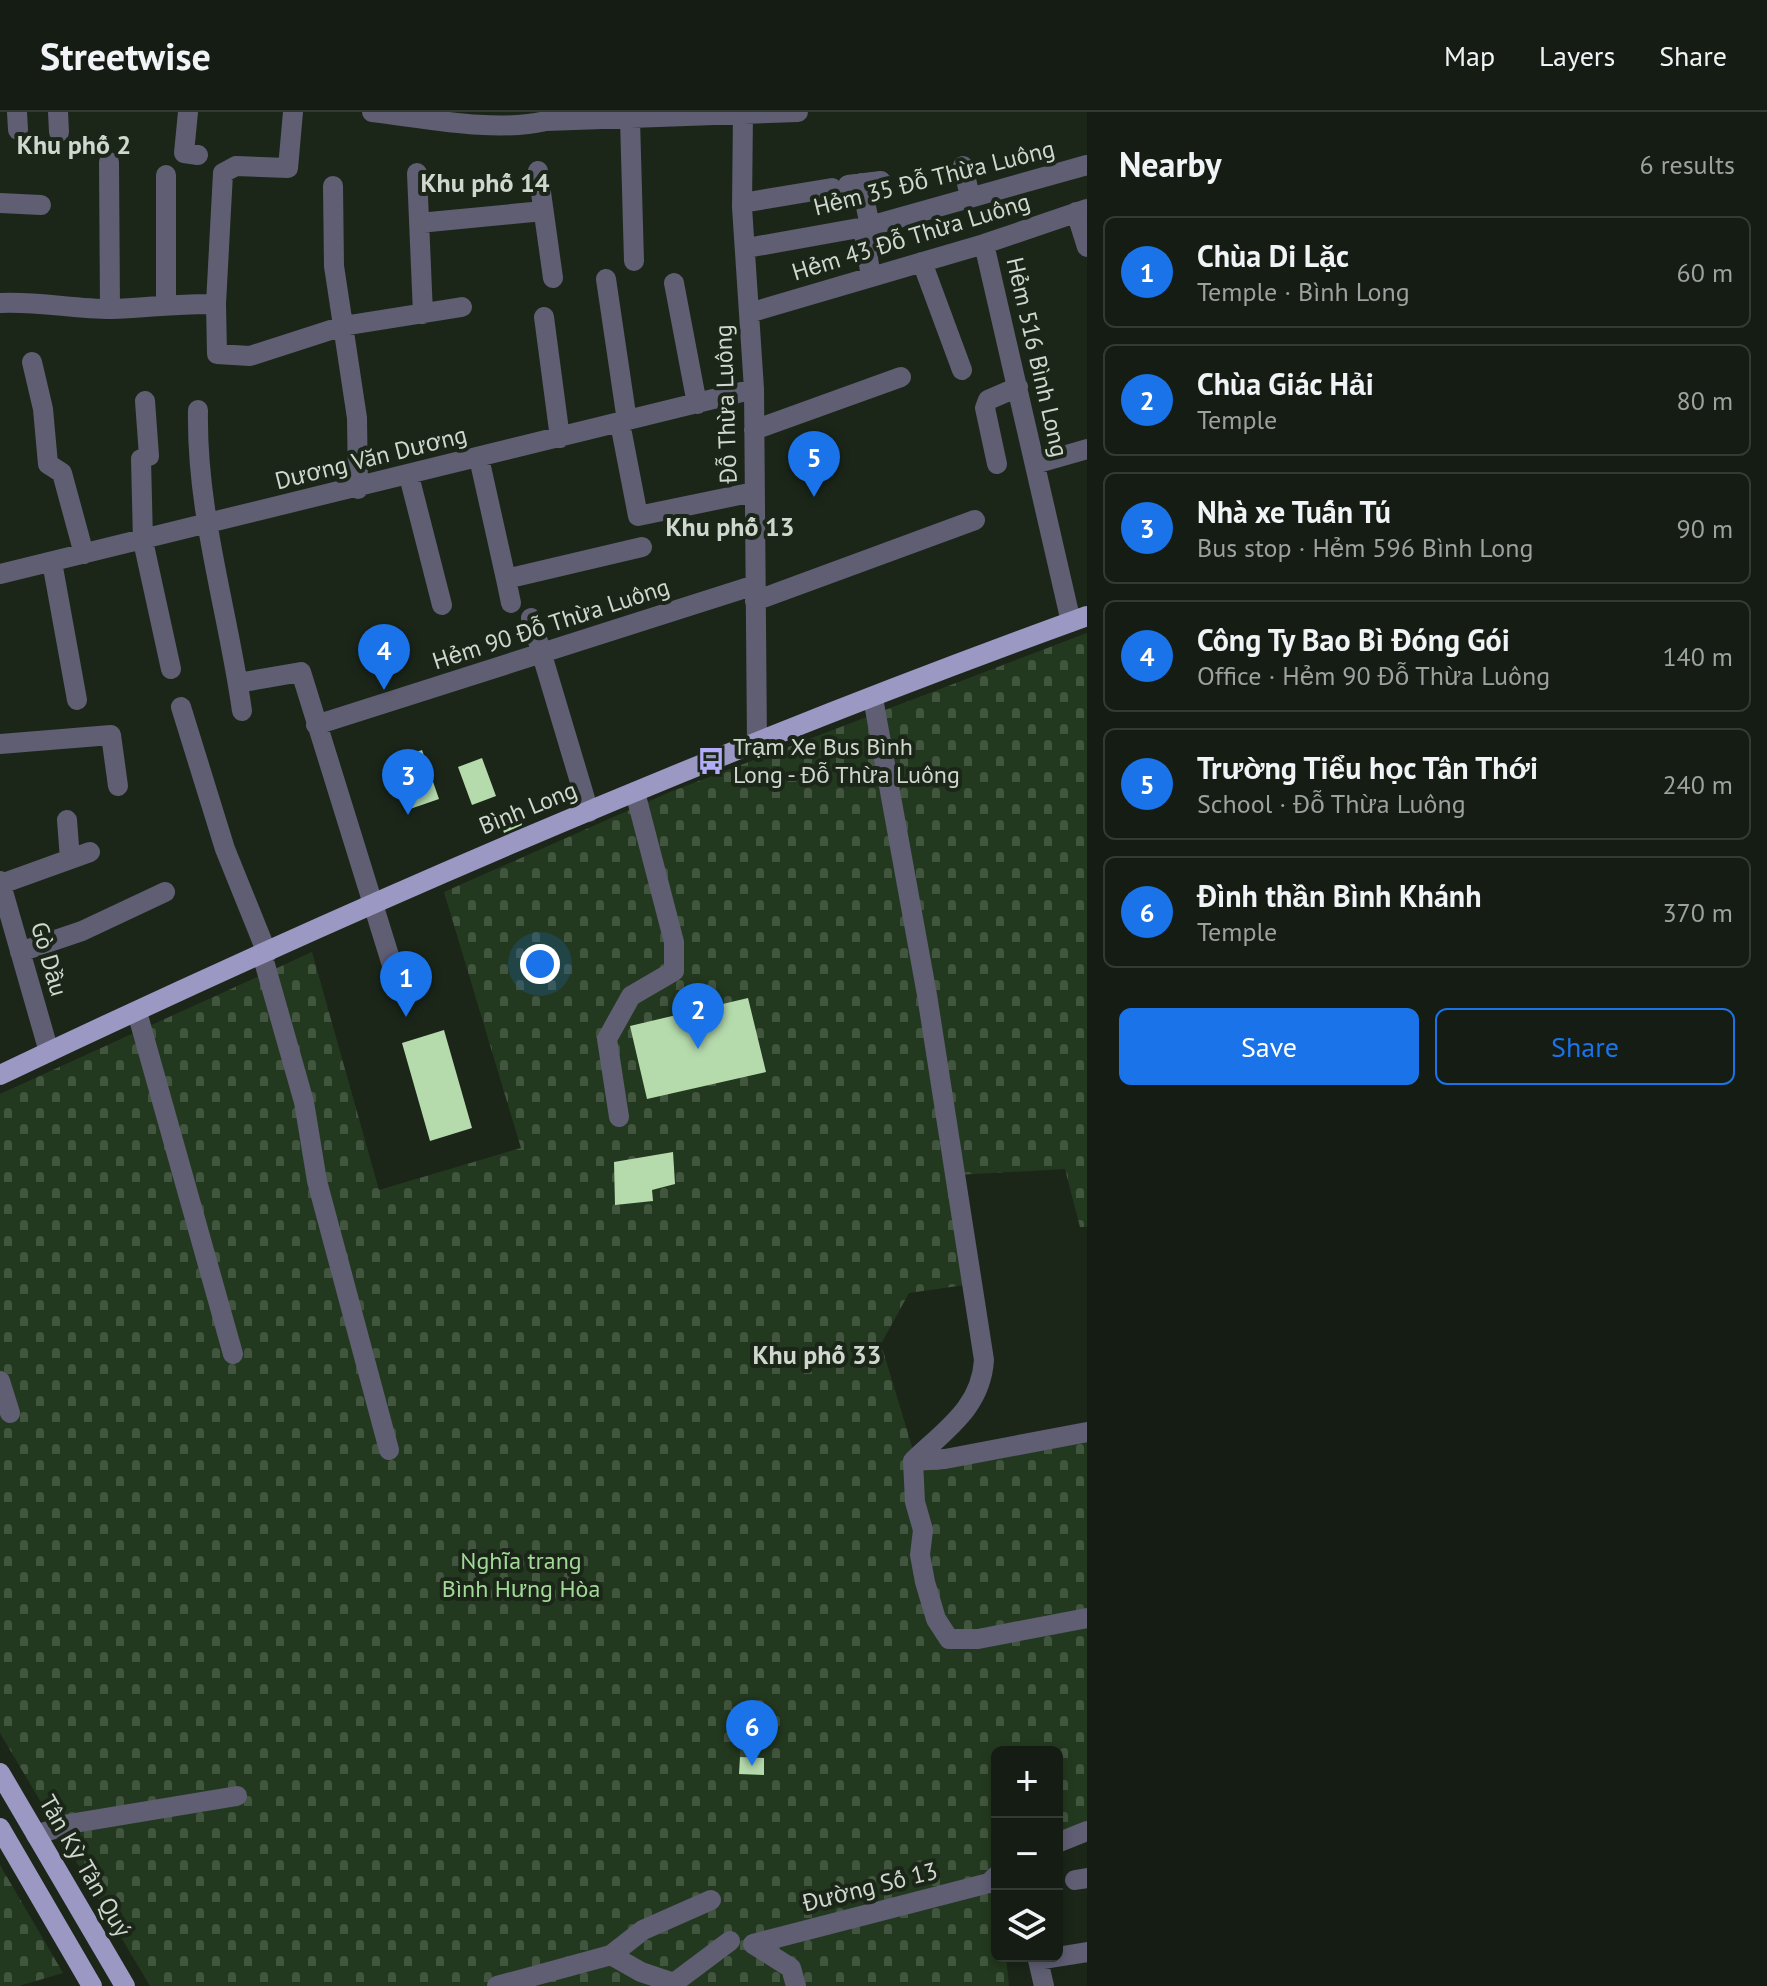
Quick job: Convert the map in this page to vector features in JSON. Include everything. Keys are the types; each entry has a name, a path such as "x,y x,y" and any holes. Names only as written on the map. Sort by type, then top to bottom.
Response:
{"main road":[{"name":"Bình Long","path":"0,1075 374,904 635,792 1079,619"},
{"name":"Tân Kỳ Tân Quý","path":"0,1773 125,1986"},
{"path":"0,1828 92,1986"}],"street":[{"path":"188,112 184,153 198,155"},
{"path":"293,112 288,168 236,166 223,173 216,304 217,354 250,356 343,326 462,307"},
{"path":"372,112 409,114 437,121 798,112"},
{"name":"Đỗ Thừa Luông","path":"743,114 742,203 754,389 757,742"},
{"path":"634,261 638,116"},
{"path":"109,162 110,309"},
{"name":"Hẻm 35 Đỗ Thừa Luông","path":"747,248 867,226 1087,165"},
{"path":"963,166 970,197"},
{"path":"538,171 553,278"},
{"path":"417,173 423,314"},
{"path":"166,175 166,303"},
{"path":"742,203 855,185 867,226 871,277"},
{"path":"333,186 334,266 357,418 358,489"},
{"path":"0,203 41,205"},
{"path":"1081,210 1087,247"},
{"name":"Hẻm 43 Đỗ Thừa Luông","path":"749,313 984,244 1081,210"},
{"path":"419,223 543,211"},
{"name":"Hẻm 516 Bình Long","path":"984,244 1035,464 1079,619"},
{"path":"922,262 962,370"},
{"path":"606,279 638,516 754,492"},
{"path":"674,283 697,404"},
{"path":"0,303 35,301 110,309 166,303 216,304"},
{"path":"544,317 560,438"},
{"path":"32,362 43,409 48,464 62,473 84,554"},
{"path":"754,430 901,377"},
{"path":"997,464 985,408 988,400 1018,387"},
{"name":"Dương Văn Dương","path":"0,574 358,489 754,389"},
{"path":"145,401 149,456 141,459 143,541 171,669"},
{"path":"198,410 197,459 206,526 242,711"},
{"path":"1035,464 1087,449"},
{"path":"479,458 511,603"},
{"path":"409,476 442,605"},
{"name":"Hẻm 90 Đỗ Thừa Luông","path":"316,725 542,654 755,593 975,520"},
{"path":"506,579 642,547"},
{"path":"52,562 77,700"},
{"path":"531,618 589,812"},
{"path":"238,683 301,672 396,978"},
{"path":"873,698 927,995 984,1360 979,1390 969,1408 913,1461 915,1502 923,1530 920,1555 925,1582 936,1619 949,1639 978,1639 1087,1618"},
{"path":"181,707 225,849 265,954 304,1102 317,1181 389,1450"},
{"path":"0,744 111,735 118,786"},
{"path":"619,1117 607,1039 631,996 674,971 674,942 635,792"},
{"path":"0,882 80,855 67,820"},
{"name":"Gò Dầu","path":"0,882 6,920 20,952 49,1052"},
{"path":"20,952 82,931 165,892"},
{"path":"137,1012 233,1354"},
{"path":"0,1381 10,1413"},
{"path":"913,1461 945,1459 1087,1432"},
{"path":"36,1835 69,1824 237,1796"},
{"path":"1063,1841 1087,1831"},
{"name":"Đường Số 13","path":"796,1986 791,1968 753,1944 991,1881"},
{"path":"497,1986 611,1955 643,1930 711,1900"},
{"path":"611,1955 641,1972 674,1983 730,1941"},
{"path":"1063,1955 1087,1952"},
{"path":"1034,1962 1044,1986"}],"green space":[{"name":"Nghĩa trang Bình Hưng Hòa","path":"1087,633 1087,1227 1080,1227 1065,1169 955,1175 965,1285 909,1293 881,1344 916,1460 1087,1427 1087,1831 1063,1841 1063,1746 991,1746 991,1962 1007,1962 1009,1986 150,1986 0,1733 0,1094 312,952 379,1190 521,1148 444,892 670,792"},
{"path":"0,1865 63,1973 19,1986 0,1986"}],"building":[{"path":"422,750 439,799 410,809 393,761"},
{"path":"482,758 496,796 472,805 458,767"},
{"path":"517,808 522,825 504,833 498,815"},
{"path":"748,998 766,1072 647,1099 630,1026"},
{"path":"444,1030 472,1128 430,1141 402,1043"},
{"path":"673,1152 675,1184 652,1190 653,1201 615,1205 614,1162"},
{"path":"740,1757 764,1758 764,1775 739,1774"}],"place":[{"name":"Trường Tiểu học Tân Thới","path":"814,497"},
{"name":"Công Ty Bao Bì Đóng Gói","path":"384,690"},
{"name":"Trạm Xe Bus Bình Long - Đỗ Thừa Luông","path":"711,761"},
{"name":"Nhà xe Tuấn Tú","path":"408,815"},
{"name":"Chùa Di Lặc","path":"406,1017"},
{"name":"Chùa Giác Hải","path":"698,1049"},
{"name":"Đình thần Bình Khánh","path":"752,1766"}],"district":[{"name":"Khu phố 2","path":"74,145"},
{"name":"Khu phố 14","path":"485,183"},
{"name":"Khu phố 13","path":"730,527"},
{"name":"Khu phố 33","path":"817,1355"}]}
